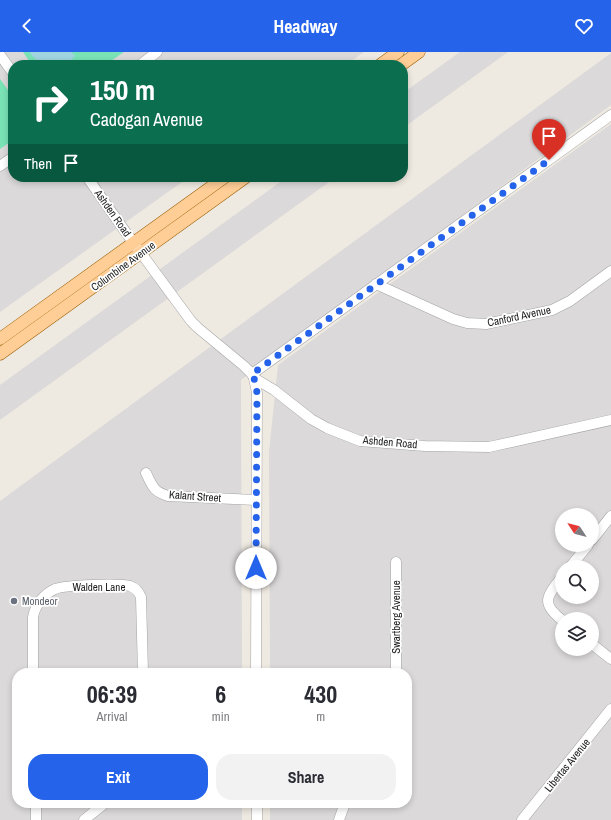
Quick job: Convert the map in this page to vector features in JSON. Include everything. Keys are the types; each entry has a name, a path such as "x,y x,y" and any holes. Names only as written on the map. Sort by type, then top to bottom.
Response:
{"main road":[{"path":"387,60 398,52"},
{"path":"408,60 419,52"},
{"name":"Columbine Avenue","path":"0,354 8,338 218,182"},
{"name":"Columbine Avenue","path":"8,338 141,253 239,182"}],"street":[{"path":"147,60 158,52"},
{"path":"0,55 8,66"},
{"path":"256,668 257,393 253,376 376,284 611,115"},
{"name":"Ashden Road","path":"91,182 191,321 253,376 274,390 311,419 348,437 375,442 425,446 489,447 611,420"},
{"name":"Canford Avenue","path":"376,284 453,319 467,323 486,324 552,310 570,301 611,271"},
{"name":"Kalant Street","path":"146,473 153,488 158,493 168,496 256,500"},
{"path":"599,531 611,516"},
{"path":"576,560 582,552"},
{"name":"Swartberg Avenue","path":"396,562 396,668"},
{"name":"Walden Lane","path":"33,668 33,617 34,610 39,602 48,593 62,587 104,585 130,586 140,594 142,602 143,668"},
{"path":"555,586 550,593 548,604 549,608 555,615"},
{"path":"599,650 611,659"},
{"name":"Libertas Avenue","path":"522,820 611,709"},
{"path":"36,808 36,820"},
{"path":"84,820 99,808"},
{"path":"257,808 258,820"},
{"path":"339,820 343,808"}],"shaded area":[{"path":"0,52 364,52 353,60 8,60 8,182 182,182 0,312"},
{"path":"460,52 508,52 408,124 408,89"},
{"path":"611,53 611,105 241,380 242,668 12,668 12,808 242,808 242,820 0,820 0,501"},
{"path":"611,124 611,820 270,820 270,808 412,808 412,668 270,668 269,452 278,365"},
{"path":"280,182 329,182 0,420 0,385"}],"green space":[{"path":"23,52 124,52 112,60 29,60"},
{"path":"0,79 8,90 8,143 0,149"}],"water":[{"path":"71,52 75,56 71,60 36,60 30,53"}],"place":[{"name":"Mondeor","path":"14,601"}],"route":[{"path":"256,568 257,393 252,374 549,160"}]}
